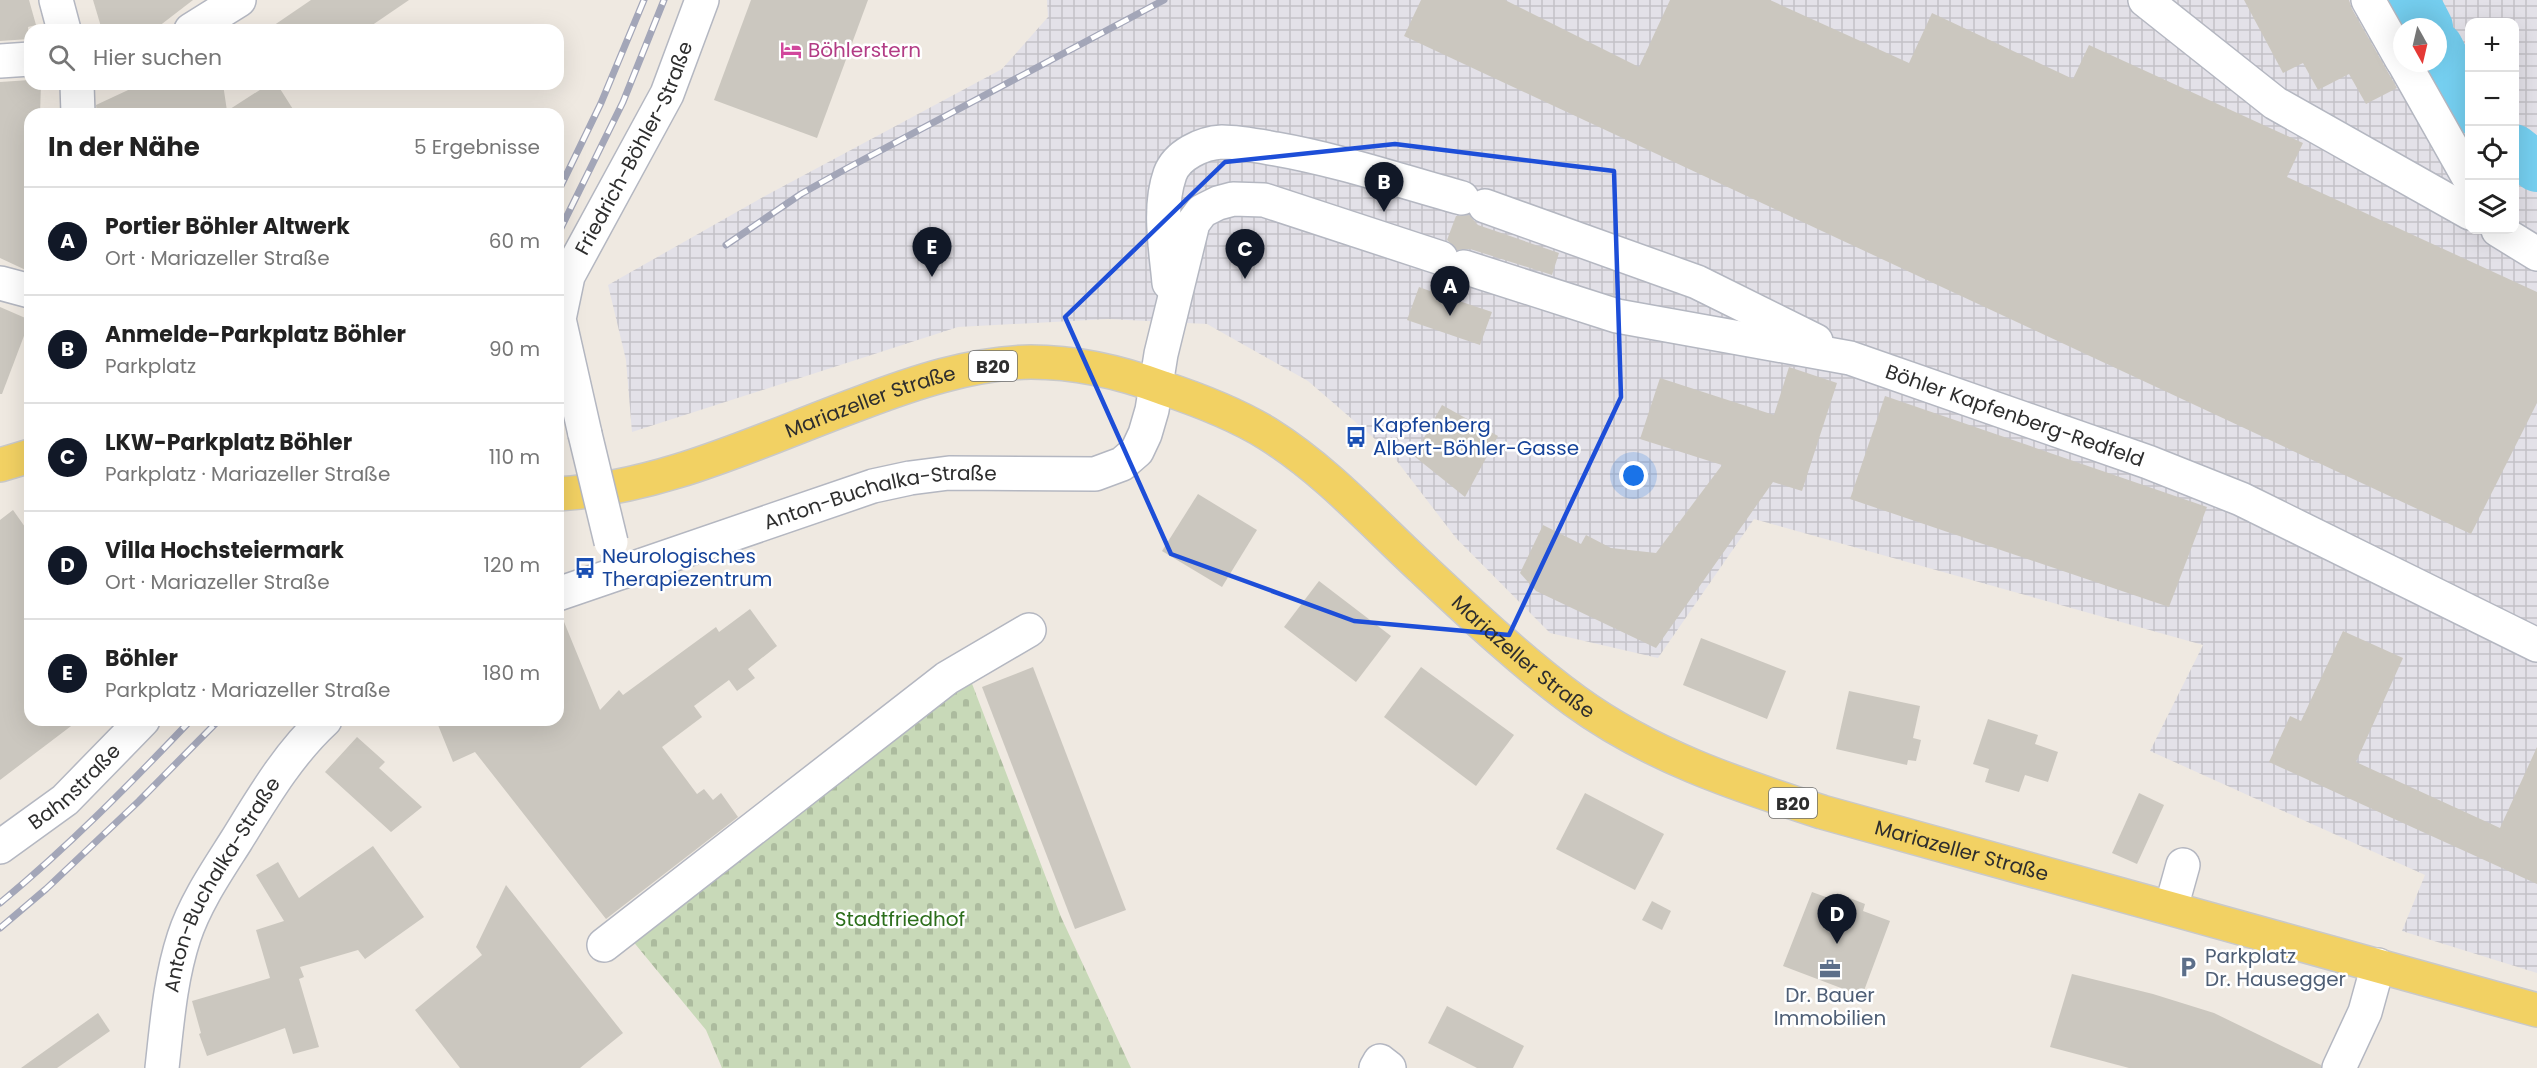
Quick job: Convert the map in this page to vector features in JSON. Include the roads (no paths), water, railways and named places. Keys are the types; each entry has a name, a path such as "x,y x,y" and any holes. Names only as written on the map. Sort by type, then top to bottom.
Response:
{"main road":[{"name":"Mariazeller Straße","path":"564,494 588,492 655,479 901,387 978,367 1028,362 1079,364 1114,372 1203,402 1266,433 1327,477 1522,659 1575,701 1620,732 1676,760 1810,809 2537,1010"},
{"path":"0,465 24,458"}],"street":[{"path":"56,0 62,24"},
{"path":"201,24 239,0"},
{"name":"Friedrich-Böhler-Straße","path":"564,295 568,276 667,94 702,0"},
{"path":"2145,0 2275,103 2465,211"},
{"path":"2368,0 2393,44"},
{"path":"0,61 24,59"},
{"path":"2409,72 2465,173"},
{"path":"77,90 78,108"},
{"path":"1172,309 1165,238 1165,196 1170,172 1191,151 1207,144 1222,142 1314,156 1473,202 1697,282 1850,358"},
{"name":"Böhler Kapfenberg-Redfeld","path":"1156,385 1193,223 1202,212 1218,203 1233,199 1264,200 1617,316 1850,358 2148,462 2241,499 2537,645"},
{"path":"2504,234 2537,254"},
{"path":"0,283 24,289"},
{"name":"Friedrich-Böhler-Straße","path":"564,341 619,574"},
{"name":"Anton-Buchalka-Straße","path":"564,592 873,486 949,473 1095,474 1122,464 1137,451 1145,434 1156,385"},
{"path":"604,945 947,678 1029,630"},
{"name":"Bahnstraße","path":"0,847 65,800 137,726"},
{"name":"Anton-Buchalka-Straße","path":"162,1068 171,987 184,936 211,880 274,781 319,726"},
{"path":"2170,908 2183,865"},
{"path":"2339,1068 2365,1012 2378,965"},
{"path":"1376,1068 1380,1061 1389,1068"}],"waterway":[{"path":"2414,0 2423,18"},
{"path":"2447,64 2465,99"},
{"path":"2519,153 2537,167"}],"railway":[{"path":"564,180 601,103 644,0"},
{"path":"564,222 623,102 664,0"},
{"path":"726,245 801,194 842,171 1164,0"},
{"path":"0,903 50,860 185,726"},
{"path":"0,928 46,889 139,801 213,726"}],"place":[{"name":"Böhlerstern","path":"791,50"},
{"name":"Anmelde-Parkplatz Böhler","path":"1384,212"},
{"name":"Böhler","path":"932,277"},
{"name":"LKW-Parkplatz Böhler","path":"1245,279"},
{"name":"Portier Böhler Altwerk","path":"1450,316"},
{"name":"Kapfenberg Albert-Böhler-Gasse","path":"1356,437"},
{"name":"Neurologisches Therapiezentrum","path":"585,568"},
{"name":"Villa Hochsteiermark","path":"1837,944"},
{"name":"Parkplatz Dr. Hausegger","path":"2188,967"},
{"name":"Dr. Bauer Immobilien","path":"1830,969"}],"park label":[{"name":"Stadtfriedhof","path":"900,919"}]}
